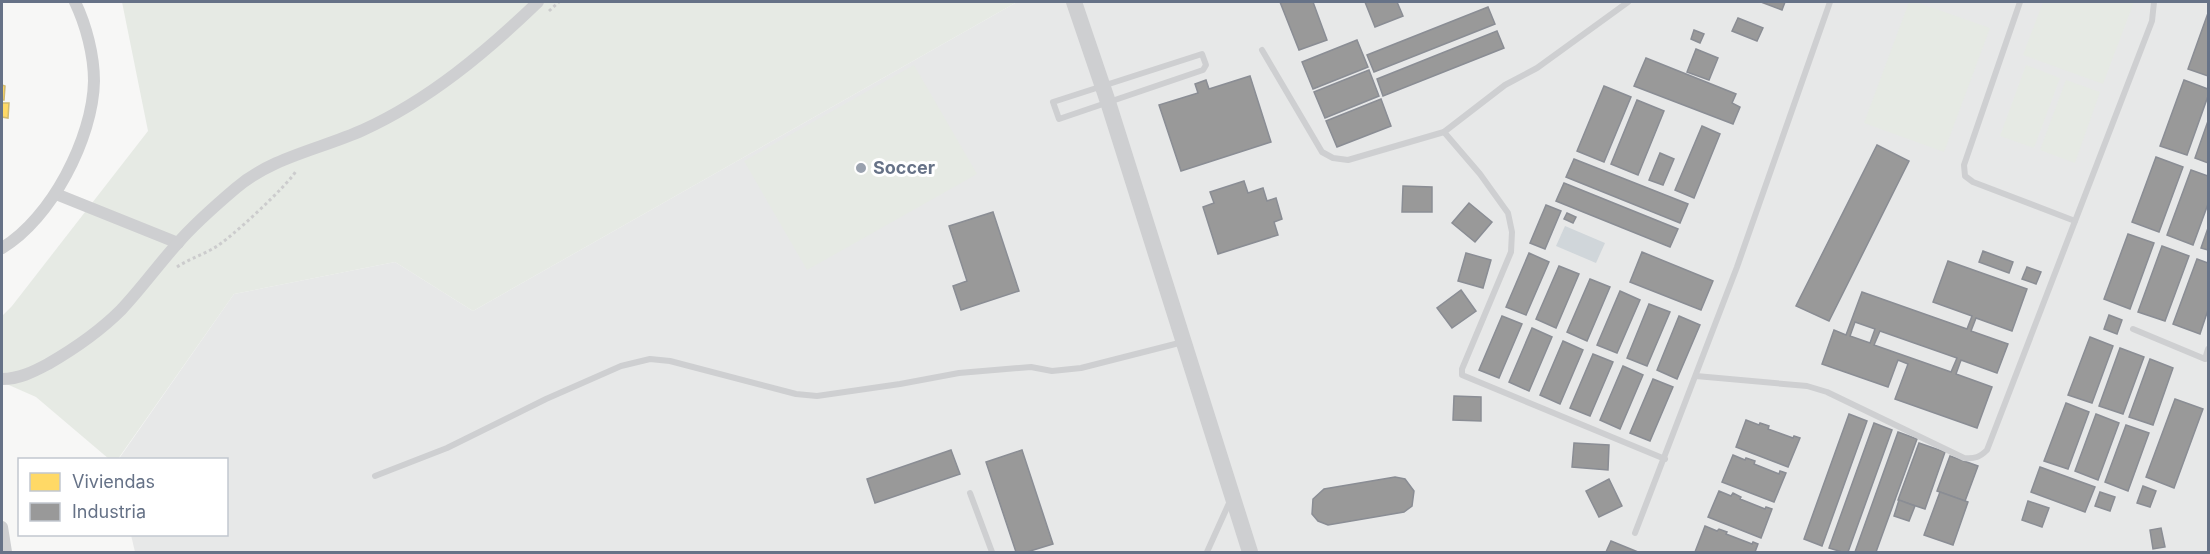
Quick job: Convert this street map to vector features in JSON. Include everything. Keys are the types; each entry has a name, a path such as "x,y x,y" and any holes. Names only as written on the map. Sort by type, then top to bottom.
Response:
{"street":[{"path":"2,248 21,235 56,194 79,145 89,113 93,93 93,67 75,2"},
{"path":"2,379 29,374 92,335 120,311 178,243 236,188 256,173 365,129 438,87 489,47 538,2"},
{"path":"1074,2 1250,552"},
{"path":"56,194 178,243"},
{"path":"2,527 6,552"}],"lane":[{"path":"1262,50 1322,152 1334,158 1348,160 1444,132 1505,85 1537,68 1628,2"},
{"path":"1635,533 1737,267 1830,2"},
{"path":"2020,2 1964,165 1965,177 2075,221"},
{"path":"1696,376 1807,386 1827,392 1964,458 1981,456 1987,450 2152,21 2154,2"},
{"path":"1161,67 1105,94 1059,119 1053,102 1105,94 1166,82 1203,70 1206,65 1202,54 1161,67"},
{"path":"1161,67 1166,82"},
{"path":"1444,132 1480,174 1508,213 1512,232 1511,252 1462,369 1462,375 1665,459"},
{"path":"2133,329 2205,359 2208,349"},
{"path":"375,476 447,448 546,399 621,366 650,359 670,361 796,394 817,396 959,373 1031,367 1052,370 1081,368 1184,342"},
{"path":"970,493 992,552"},
{"path":"1207,552 1232,496"}],"path":[{"path":"543,16 559,2"},
{"path":"173,270 194,256 219,245 285,185 293,176 298,165"}],"shaded area":[{"path":"122,2 1017,2 473,311 395,262 234,294 119,458 108,458 36,397 2,382 2,316 148,131"},
{"path":"1017,2 2208,2 2208,552 135,552 131,536 228,536 228,458 119,458 234,294 395,262 473,311"},
{"path":"1909,2 1916,2 1990,28 1944,152 1864,123"},
{"path":"2043,2 2134,2 2103,84 2023,55"},
{"name":"Soccer","path":"914,65 977,174 807,270 744,161"},
{"path":"2026,65 2060,78 2034,148 2000,136"},
{"path":"2066,80 2100,92 2075,163 2040,150"},
{"path":"1565,226 1605,243 1596,263 1556,246"}],"building: Viviendas":[{"path":"2,85 5,86 4,100 2,100"},
{"path":"2,103 9,103 8,118 2,117"}],"building: Industria":[{"path":"1280,2 1313,2 1327,40 1299,50"},
{"path":"1365,2 1397,2 1403,16 1375,27"},
{"path":"1761,2 1785,2 1782,10"},
{"path":"1488,7 1495,24 1374,72 1367,55"},
{"path":"2208,13 2208,76 2188,69"},
{"path":"1738,18 1763,28 1757,41 1732,31"},
{"path":"1694,30 1704,34 1700,43 1691,39"},
{"path":"1497,31 1504,48 1383,96 1377,79"},
{"path":"1357,40 1368,67 1313,89 1302,62"},
{"path":"1696,49 1718,58 1709,80 1687,72"},
{"path":"1646,58 1736,94 1732,103 1740,107 1733,124 1634,86"},
{"path":"1369,70 1379,96 1325,118 1314,92"},
{"path":"1250,76 1271,142 1181,171 1159,105 1198,93 1195,84 1206,80 1209,89"},
{"path":"2184,80 2208,89 2208,96 2187,155 2160,146"},
{"path":"1604,86 1631,97 1604,162 1577,151"},
{"path":"1381,99 1391,126 1337,147 1326,121"},
{"path":"1637,100 1664,111 1638,175 1611,164"},
{"path":"2208,121 2208,163 2195,158"},
{"path":"1702,126 1720,134 1694,198 1675,190"},
{"path":"1877,145 1909,161 1829,321 1796,306"},
{"path":"1660,153 1674,159 1663,185 1649,180"},
{"path":"2156,157 2183,167 2159,232 2132,222"},
{"path":"1574,159 1688,204 1680,223 1566,177"},
{"path":"2191,170 2208,176 2208,204 2193,245 2167,235"},
{"path":"1244,181 1248,193 1263,188 1267,201 1276,198 1282,219 1274,222 1278,235 1218,254 1203,207 1214,203 1210,192"},
{"path":"1564,183 1678,229 1670,247 1556,201"},
{"path":"1403,186 1432,187 1432,212 1402,212"},
{"path":"1469,203 1492,222 1475,242 1452,223"},
{"path":"1546,205 1561,211 1545,249 1530,243"},
{"path":"993,212 1019,291 961,310 953,286 967,281 949,226"},
{"path":"1567,213 1576,217 1573,223 1564,219"},
{"path":"2208,228 2208,250 2201,248"},
{"path":"2128,234 2154,243 2130,309 2104,299"},
{"path":"2162,246 2189,256 2165,321 2138,312"},
{"path":"1983,251 2013,262 2009,273 1979,262"},
{"path":"1642,252 1713,281 1701,310 1630,282"},
{"path":"1466,253 1491,260 1483,288 1458,281"},
{"path":"1529,253 1549,262 1526,315 1506,307"},
{"path":"2197,259 2208,263 2208,310 2200,334 2173,324"},
{"path":"1948,261 2027,289 2012,331 1976,318 1971,331 2008,344 1997,373 1961,360 1956,374 1992,387 1977,428 1895,399 1908,364 1898,360 1888,387 1822,364 1834,330 1846,335 1862,292 1967,329 1972,316 1933,302","holes":["1855,322 1875,329 1870,343 1850,336","1880,331 1957,358 1951,372 1874,345"]},
{"path":"1559,266 1579,274 1556,328 1536,319"},
{"path":"2027,267 2041,272 2036,284 2022,279"},
{"path":"1590,279 1610,287 1587,341 1567,332"},
{"path":"1461,290 1476,311 1452,328 1437,308"},
{"path":"1620,291 1640,300 1617,353 1597,345"},
{"path":"1649,304 1670,312 1647,366 1627,358"},
{"path":"2109,315 2122,320 2117,334 2104,329"},
{"path":"1502,316 1522,324 1499,378 1479,370"},
{"path":"1679,316 1700,325 1677,379 1657,370"},
{"path":"1532,328 1552,337 1529,391 1509,382"},
{"path":"2090,337 2113,346 2092,403 2068,395"},
{"path":"1563,341 1583,350 1560,404 1540,395"},
{"path":"2120,348 2144,357 2123,414 2099,406"},
{"path":"1593,354 1613,362 1590,416 1570,408"},
{"path":"2150,359 2173,368 2153,425 2129,417"},
{"path":"1623,366 1643,375 1620,429 1600,420"},
{"path":"1653,379 1673,387 1650,441 1630,433"},
{"path":"1454,396 1481,397 1481,421 1453,420"},
{"path":"2175,399 2203,409 2174,488 2146,477"},
{"path":"2066,403 2089,412 2068,469 2044,461"},
{"path":"1849,414 1867,421 1822,546 1804,539"},
{"path":"2096,414 2119,423 2098,480 2075,471"},
{"path":"1746,420 1769,426 1768,429 1793,438 1794,436 1800,438 1788,467 1736,447"},
{"path":"1874,423 1892,430 1848,552 1842,552 1829,548"},
{"path":"2126,425 2149,433 2128,491 2105,482"},
{"path":"1898,432 1917,439 1876,552 1855,552"},
{"path":"1574,443 1609,445 1608,470 1572,467"},
{"path":"1919,443 1945,452 1925,509 1898,500"},
{"path":"951,450 960,474 875,503 867,479"},
{"path":"1022,450 1053,544 1027,552 1016,552 986,462"},
{"path":"1733,455 1755,461 1754,464 1779,474 1780,471 1786,473 1774,502 1722,482"},
{"path":"1950,456 1978,466 1965,501 1937,491"},
{"path":"2040,467 2095,487 2085,512 2031,492"},
{"path":"1395,477 1405,479 1414,491 1412,506 1404,512 1328,525 1318,521 1312,514 1313,499 1324,489"},
{"path":"1609,479 1622,506 1599,517 1586,491"},
{"path":"2143,486 2156,491 2150,507 2137,503"},
{"path":"1719,491 1731,496 1733,493 1741,497 1740,499 1765,509 1766,507 1772,509 1761,538 1708,517"},
{"path":"1940,492 1968,502 1953,545 1924,535"},
{"path":"2100,492 2115,497 2110,511 2095,506"},
{"path":"1899,500 1915,506 1909,521 1894,516"},
{"path":"2028,501 2049,508 2042,527 2022,520"},
{"path":"1705,526 1727,532 1726,534 1752,544 1753,542 1758,544 1755,552 1695,552"},
{"path":"2161,528 2165,547 2153,549 2150,530"},
{"path":"1611,541 1638,552 1606,552"}],"place":[{"name":"Soccer","path":"861,168"}]}
